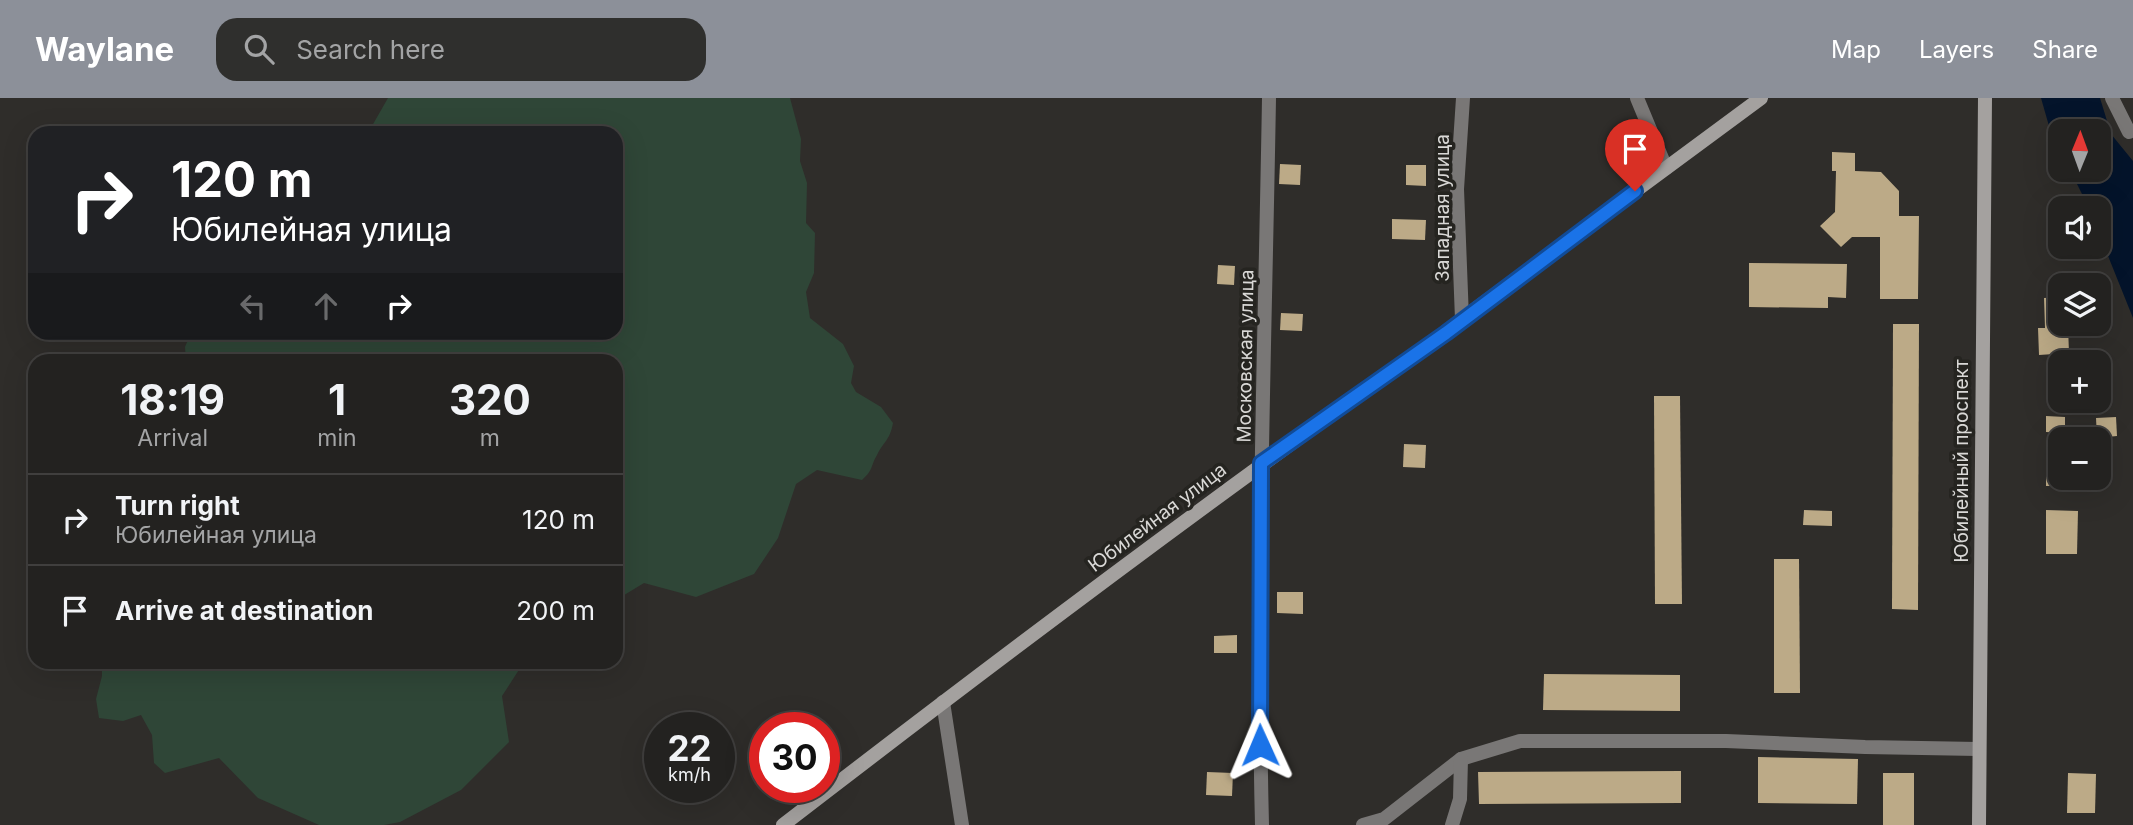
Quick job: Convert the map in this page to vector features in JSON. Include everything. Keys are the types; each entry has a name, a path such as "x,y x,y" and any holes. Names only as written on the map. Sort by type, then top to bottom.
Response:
{"main road":[{"name":"Юбилейная улица","path":"783,825 1261,463 1446,333 1761,98"},
{"name":"Юбилейный проспект","path":"1979,825 1985,98"}],"street":[{"name":"Московская улица","path":"1262,825 1259,719 1261,463 1269,98"},
{"name":"Западная улица","path":"1462,319 1457,189 1463,98"},
{"path":"1637,98 1666,168"},
{"path":"2112,98 2129,132"},
{"path":"943,702 962,825"},
{"path":"1363,825 1384,819 1461,759 1520,741 1726,741 1978,749"},
{"path":"1452,825 1460,799 1461,759"}],"green space":[{"path":"388,98 790,98 801,139 800,161 807,183 806,223 815,233 814,273 806,292 810,318 843,344 854,366 851,383 856,392 881,407 893,423 868,473 862,480 817,470 796,484 778,538 754,574 696,597 644,583 623,596 623,354 186,354 188,340 623,340 623,126 372,126"},
{"path":"102,669 519,669 502,696 509,742 461,790 400,822 384,825 319,825 258,798 219,758 165,773 154,763 152,735 141,715 123,721 99,718 96,699"}],"water":[{"path":"2041,98 2100,98 2106,119 2048,119 2048,122"},
{"path":"2111,134 2133,161 2133,318 2109,259 2111,196 2083,196 2076,182 2111,182"}],"building":[{"path":"1832,152 1855,153 1855,171 1881,172 1899,191 1899,216 1919,216 1918,299 1880,299 1880,237 1852,237 1841,247 1820,226 1835,212 1836,171 1832,171"},
{"path":"1280,164 1301,165 1300,185 1279,184"},
{"path":"1406,165 1426,165 1426,186 1406,185"},
{"path":"1392,219 1426,220 1425,240 1392,239"},
{"path":"1749,263 1847,264 1846,298 1828,297 1828,308 1749,307"},
{"path":"1218,265 1235,266 1234,285 1217,284"},
{"path":"2044,298 2048,298 2048,336 2068,336 2069,350 2048,350 2048,354 2039,355 2038,328 2045,328"},
{"path":"1281,313 1303,314 1302,331 1280,330"},
{"path":"1893,324 1919,324 1918,610 1892,609"},
{"path":"1654,396 1680,396 1682,604 1655,604"},
{"path":"2046,416 2065,417 2065,427 2048,427 2046,432"},
{"path":"2116,417 2117,436 2111,437 2111,427 2096,427 2096,418"},
{"path":"1404,444 1426,445 1425,468 1403,467"},
{"path":"2046,465 2048,486 2046,486"},
{"path":"1804,510 1832,511 1832,526 1803,525"},
{"path":"2046,510 2078,511 2077,554 2046,554"},
{"path":"1774,559 1799,559 1800,693 1774,693"},
{"path":"1277,592 1303,592 1303,614 1277,613"},
{"path":"1237,635 1237,653 1214,653 1214,636"},
{"path":"1544,674 1680,675 1680,711 1543,710"},
{"path":"1758,757 1858,759 1857,804 1758,803"},
{"path":"1681,771 1681,803 1479,804 1478,772"},
{"path":"1207,772 1233,773 1232,796 1206,795"},
{"path":"1883,773 1914,773 1914,825 1883,825"},
{"path":"2068,773 2096,774 2095,813 2067,813"}],"route":[{"path":"1260,745 1261,463 1446,333 1635,191"}]}
